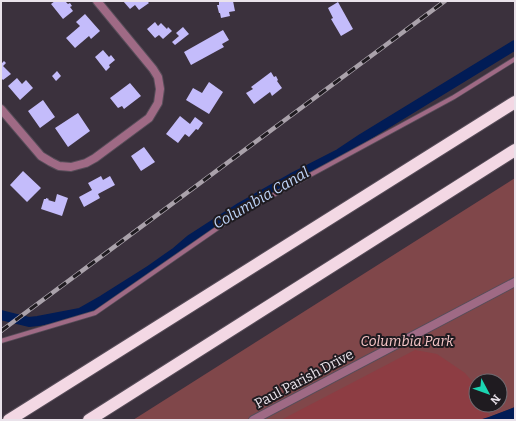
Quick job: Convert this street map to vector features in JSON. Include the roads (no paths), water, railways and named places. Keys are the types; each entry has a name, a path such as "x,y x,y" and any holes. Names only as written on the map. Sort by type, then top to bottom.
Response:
{"highway":[{"path":"9,420 515,102"},
{"path":"89,420 515,150"}],"street":[{"path":"1,109 40,156 59,166 71,167 86,163 95,158 149,118 158,103 160,89 158,77 97,1"},
{"name":"Paul Parish Drive","path":"253,420 515,282"}],"lane":[{"path":"1,341 96,313 225,223 266,199 454,97 515,60"}],"water":[{"path":"515,407 515,420 479,420 499,413 508,413 508,410"}],"waterway":[{"name":"Columbia Canal","path":"1,315 29,322 80,313 149,271 190,240 241,207 292,178 339,154 515,45"}],"railway":[{"path":"1,331 445,1"}],"park label":[{"name":"Columbia Park","path":"407,341"}]}
